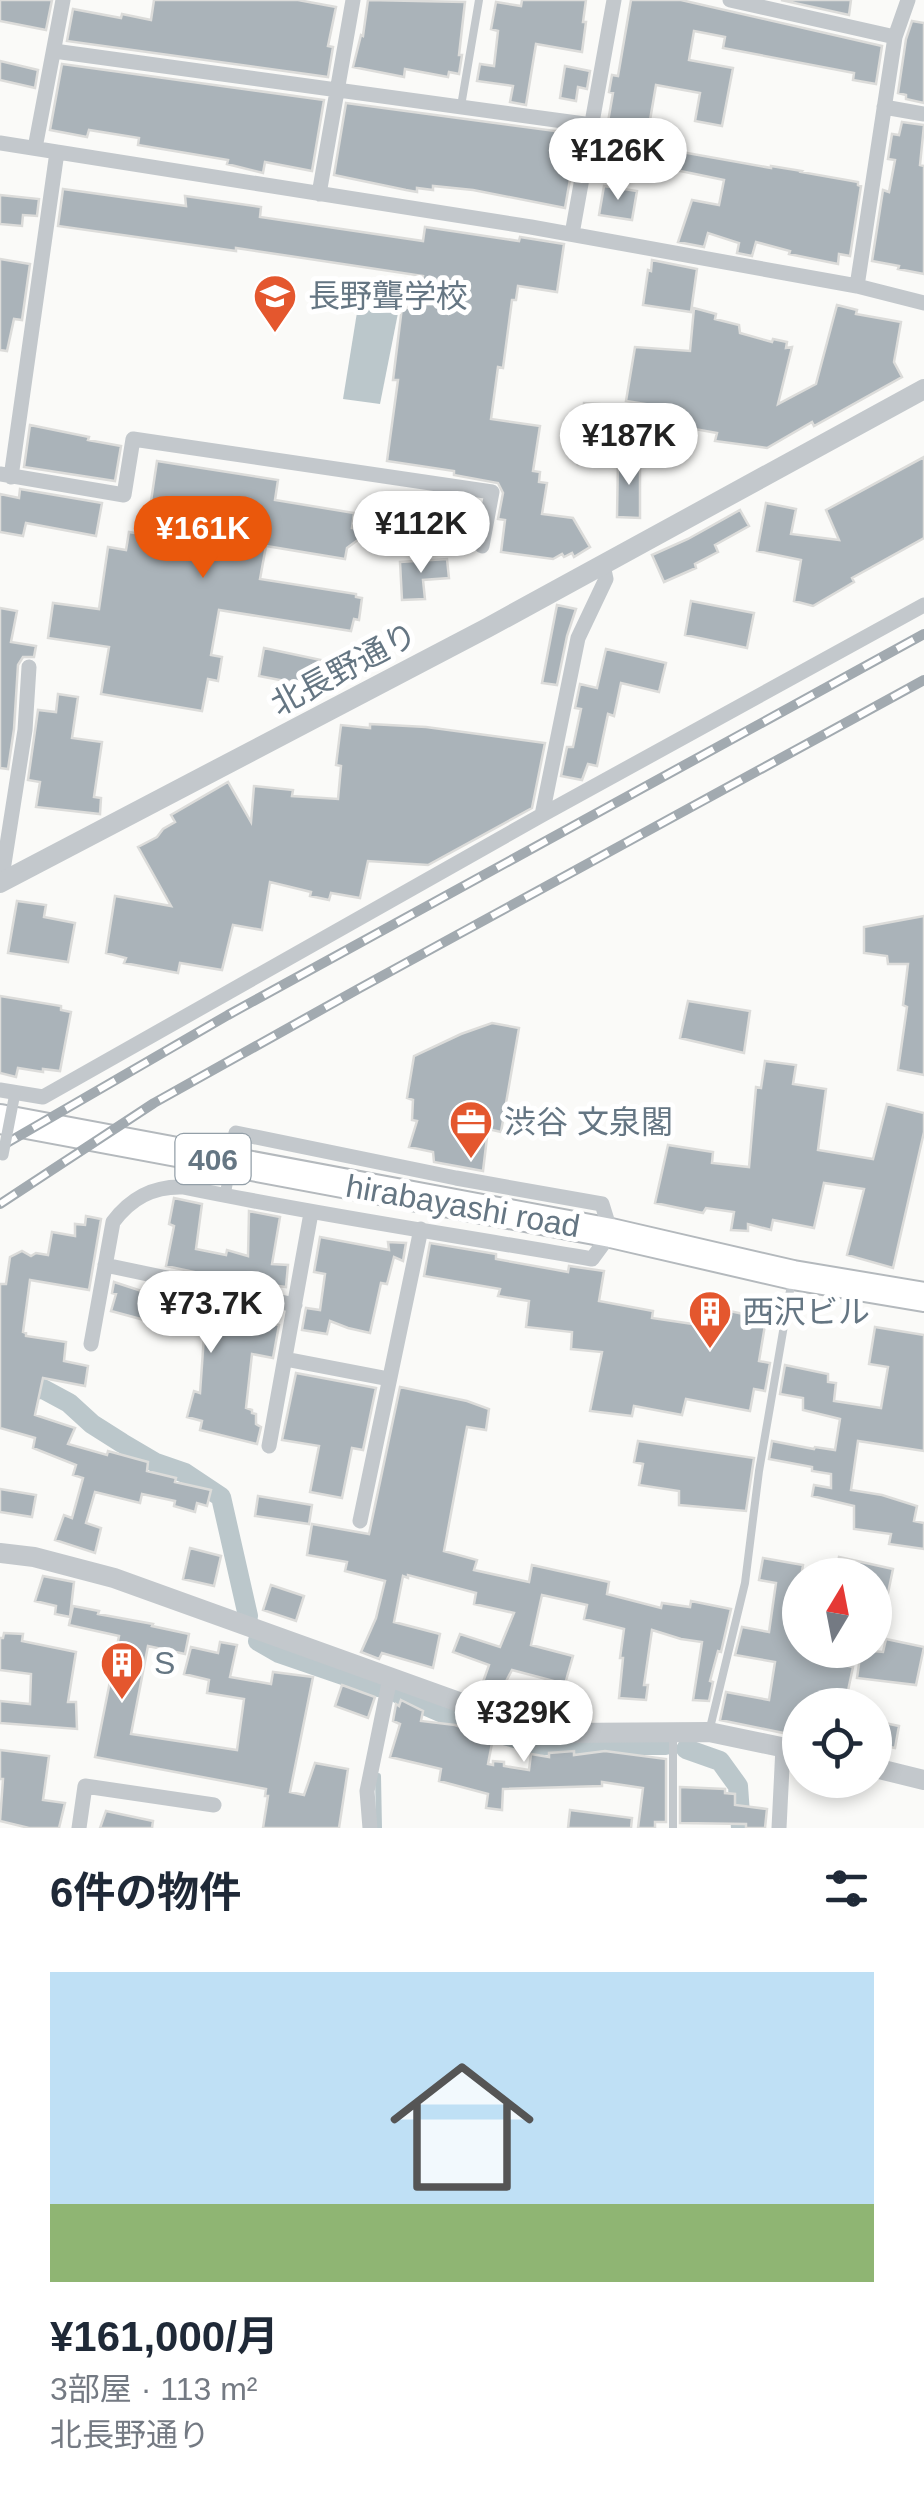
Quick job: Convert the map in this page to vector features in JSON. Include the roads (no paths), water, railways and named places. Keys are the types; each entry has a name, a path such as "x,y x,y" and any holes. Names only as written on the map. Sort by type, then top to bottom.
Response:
{"highway":[{"name":"hirabayashi road","path":"0,1120 610,1233 793,1275 924,1296"}],"street":[{"path":"35,148 63,0"},
{"path":"319,194 353,0"},
{"path":"572,234 614,0"},
{"path":"730,0 895,37"},
{"path":"858,286 895,37 908,0 924,5"},
{"path":"54,50 592,125"},
{"path":"884,107 924,114"},
{"path":"0,142 572,234 858,286 924,303"},
{"path":"57,152 6,476 124,495 133,438 492,492 482,546"},
{"name":"北長野通り","path":"0,883 603,565 924,390"},
{"path":"542,815 578,638 606,579 603,565"},
{"path":"1,1156 7,1092 43,1097 924,605"},
{"path":"0,883 25,730 29,667"},
{"path":"91,1344 113,1222 143,1195 164,1187 183,1187 225,1196 311,1213 592,1260 610,1233 602,1204 236,1133 225,1196"},
{"path":"269,1446 311,1213"},
{"path":"360,1521 421,1229"},
{"path":"105,1265 294,1306"},
{"path":"285,1359 389,1379"},
{"path":"0,1553 34,1557 114,1578 531,1728 561,1733 709,1732 782,1747"},
{"path":"370,1828 367,1792 390,1678"},
{"path":"892,1772 924,1780"},
{"path":"80,1828 85,1786 214,1805"},
{"path":"779,1828 784,1798"}],"lane":[{"path":"461,106 479,0"},
{"path":"709,1732 745,1583 759,1472 793,1275"},
{"path":"673,1828 674,1731"}],"waterway":[{"path":"0,1401 23,1390 43,1389 69,1403 122,1443 156,1463 185,1473 221,1497 248,1616"},
{"path":"258,1641 279,1653 378,1687"},
{"path":"399,1694 475,1727 540,1745 666,1745"},
{"path":"686,1749 720,1761 738,1786 741,1828"},
{"path":"378,1776 379,1828"}],"railway":[{"path":"0,1147 228,1015 924,634"},
{"path":"0,1204 154,1103 924,680"}],"place":[{"name":"長野聾学校","path":"275,334"},
{"name":"渋谷 文泉閣","path":"471,1160"},
{"name":"西沢ビル","path":"710,1350"},
{"name":"S","path":"122,1701"}]}
